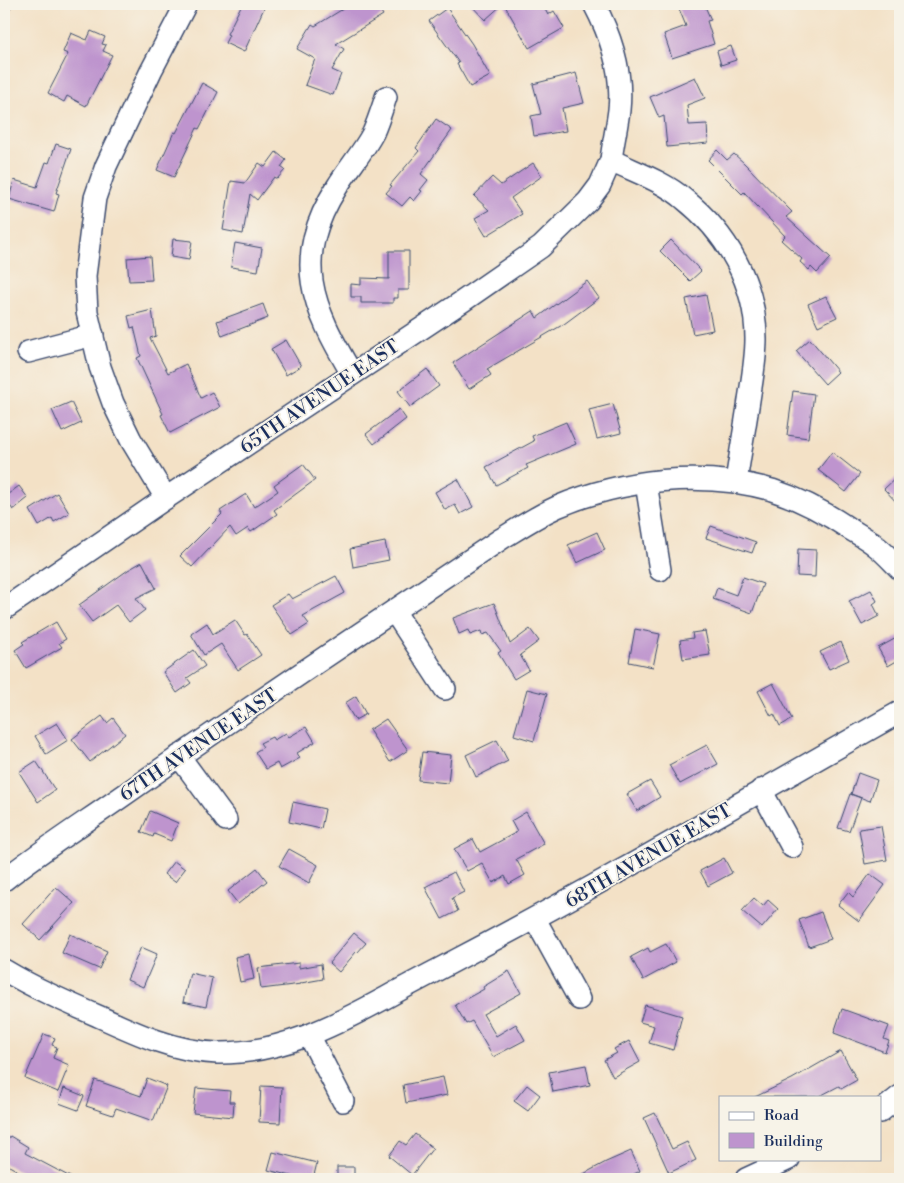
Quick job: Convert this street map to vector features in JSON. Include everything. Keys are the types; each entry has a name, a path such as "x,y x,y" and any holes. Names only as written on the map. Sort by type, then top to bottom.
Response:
{"street":[{"path":"166,498 113,404 100,367 93,335 88,312 85,276 95,198 110,158 151,71 186,4"},
{"name":"65TH AVENUE EAST","path":"4,609 541,247 588,201 600,185 610,160 619,109 620,90 616,59 610,37 594,4"},
{"path":"352,374 333,341 314,297 310,273 321,219 336,188 373,133 386,97"},
{"path":"610,160 675,193 702,214 730,248 748,288 754,312 756,340 753,377 736,482"},
{"path":"28,352 93,335"},
{"name":"67TH AVENUE EAST","path":"4,880 34,856 92,818 179,756 501,540 539,516 583,497 646,482 716,480 736,482 773,491 808,505 876,546 900,569"},
{"path":"646,482 660,570"},
{"path":"394,611 445,689"},
{"name":"68TH AVENUE EAST","path":"4,970 58,999 127,1030 172,1045 217,1053 266,1049 336,1024 535,919 900,712"},
{"path":"179,756 226,820"},
{"path":"761,790 792,847"},
{"path":"535,919 579,999"},
{"path":"309,1035 343,1101"},
{"path":"882,1110 900,1096"},
{"path":"746,1179 786,1160"}],"building":[{"path":"242,4 255,4 264,8 244,52 225,43 229,35 227,34"},
{"path":"351,4 376,4 383,15 336,44 344,49 332,70 341,74 333,95 305,85 315,59 297,49 312,24 315,26"},
{"path":"470,4 503,4 485,20"},
{"path":"504,4 542,4 548,15 554,11 564,28 529,48"},
{"path":"677,4 704,4 711,20 707,21 714,44 672,58 664,34 686,26"},
{"path":"447,8 472,44 490,76 470,87 457,64 459,63 429,21"},
{"path":"91,31 105,37 102,44 106,45 103,51 112,55 86,106 67,96 64,102 48,93 68,54 63,52 71,33 87,40"},
{"path":"731,46 736,60 721,65 717,51"},
{"path":"576,73 584,103 562,108 566,131 534,136 531,116 541,114 533,84"},
{"path":"695,77 705,98 687,105 689,125 707,124 708,143 667,147 664,116 659,118 650,97"},
{"path":"202,83 218,92 199,129 197,128 174,177 157,170 174,132 176,133"},
{"path":"436,119 452,130 421,174 428,180 420,190 422,191 414,201 410,197 402,206 386,193 392,186 390,185 419,151 416,148"},
{"path":"56,144 71,149 56,193 59,194 54,212 9,199 14,180 37,187 46,162 49,163"},
{"path":"717,150 727,160 734,154 744,163 792,212 786,217 831,258 817,273 811,267 809,270 800,262 802,259 781,240 785,236 744,192 742,194 708,160"},
{"path":"276,152 286,160 281,167 285,170 277,179 274,177 257,200 250,194 243,234 223,230 231,181 245,183 259,163 265,167"},
{"path":"533,163 542,176 511,198 522,214 486,236 475,218 489,210 474,196 492,177 501,185"},
{"path":"173,239 192,241 189,260 171,257"},
{"path":"671,240 701,271 690,281 660,251"},
{"path":"235,243 262,248 258,271 231,267"},
{"path":"389,251 409,251 409,290 398,290 398,298 393,298 393,303 361,303 361,297 351,297 351,284 361,285 361,278 389,279"},
{"path":"150,256 152,280 129,281 127,258"},
{"path":"587,281 599,298 564,324 487,369 491,375 469,389 453,363 533,311 537,318"},
{"path":"706,295 713,330 693,334 686,299"},
{"path":"826,296 837,317 818,326 808,304"},
{"path":"263,304 268,318 222,336 217,321"},
{"path":"152,310 156,336 150,338 168,373 186,364 201,398 212,392 220,407 170,433 137,358 141,356 134,327 131,328 128,316"},
{"path":"810,339 838,372 825,384 796,351"},
{"path":"286,340 301,366 286,375 271,349"},
{"path":"427,369 439,386 410,407 398,391"},
{"path":"793,391 814,394 808,438 787,435"},
{"path":"71,402 81,423 62,432 52,410"},
{"path":"613,404 621,433 597,439 589,410"},
{"path":"399,409 406,419 374,444 366,434"},
{"path":"566,422 576,444 526,465 528,468 496,485 486,467 534,441 532,436"},
{"path":"832,452 860,474 846,492 818,470"},
{"path":"303,464 315,480 274,510 277,514 251,532 248,528 236,536 230,527 192,567 180,556 222,514 220,511 246,494 254,507 278,491 274,485"},
{"path":"900,474 900,506 884,489"},
{"path":"458,479 473,507 460,514 455,505 445,510 435,492"},
{"path":"19,486 28,498 13,510 4,497"},
{"path":"57,493 69,513 54,522 52,518 39,526 30,510"},
{"path":"711,526 756,542 752,553 706,538"},
{"path":"597,532 605,550 577,563 568,545"},
{"path":"385,542 389,560 353,567 350,549"},
{"path":"798,549 816,550 815,577 797,576"},
{"path":"142,562 156,588 136,598 145,610 129,622 116,605 92,622 79,605"},
{"path":"336,576 345,593 303,616 309,624 292,635 271,605 288,594 292,599"},
{"path":"743,577 763,584 752,613 713,599 717,588 736,595"},
{"path":"871,590 877,601 873,604 879,616 862,625 849,601"},
{"path":"494,603 510,644 530,629 539,641 520,655 529,670 514,679 498,653 501,651 488,633 482,635 481,631 470,635 468,630 459,634 453,618"},
{"path":"235,620 261,655 238,670 221,644 204,655 191,634 207,623 213,634"},
{"path":"56,622 66,639 59,643 62,647 26,668 15,650 24,644 22,642"},
{"path":"635,629 660,634 653,667 629,662"},
{"path":"705,631 710,655 683,659 680,640 693,638 692,633"},
{"path":"900,636 900,659 888,666 878,648"},
{"path":"841,642 849,660 829,669 820,652"},
{"path":"194,650 205,666 187,678 191,683 177,693 163,672"},
{"path":"773,683 792,719 780,726 774,714 771,716 758,691"},
{"path":"527,689 547,694 534,741 514,735"},
{"path":"356,696 366,714 355,720 345,703"},
{"path":"102,716 107,723 113,718 125,734 90,762 72,739"},
{"path":"386,719 408,750 390,762 369,730"},
{"path":"57,723 68,740 46,754 35,736"},
{"path":"306,727 315,742 297,753 300,758 280,769 277,763 266,769 255,752 263,747 260,743 272,737 274,740 286,733 289,737"},
{"path":"497,740 508,761 476,777 466,755"},
{"path":"707,745 718,764 680,784 669,765"},
{"path":"422,752 451,755 448,783 418,780"},
{"path":"36,761 55,790 38,802 19,772"},
{"path":"858,773 877,780 870,801 851,794"},
{"path":"650,781 660,797 637,811 627,794"},
{"path":"850,794 861,798 849,831 838,828"},
{"path":"293,802 325,809 321,829 289,822"},
{"path":"150,811 178,823 171,841 154,834 153,837 141,832"},
{"path":"526,812 544,844 516,859 525,875 509,884 505,876 493,883 482,863 467,871 454,849 473,839 480,852 517,832 511,821"},
{"path":"881,826 887,860 865,864 859,829"},
{"path":"289,849 318,865 309,883 279,866"},
{"path":"724,858 732,873 708,886 700,871"},
{"path":"174,861 185,869 175,882 164,874"},
{"path":"257,868 267,881 238,904 228,891"},
{"path":"454,872 464,892 452,898 458,911 442,919 425,887"},
{"path":"870,874 885,885 859,921 838,905 848,892 853,897"},
{"path":"56,887 74,903 40,940 23,924"},
{"path":"754,898 763,906 768,900 778,909 762,928 742,911"},
{"path":"821,912 831,939 809,947 799,920"},
{"path":"354,933 366,943 339,972 329,963"},
{"path":"70,934 107,951 99,969 62,953"},
{"path":"666,944 676,962 643,980 631,957 648,948 650,952"},
{"path":"141,947 157,954 143,987 127,980"},
{"path":"249,954 254,979 240,982 235,957"},
{"path":"299,963 299,968 321,964 323,979 261,989 258,968"},
{"path":"509,971 521,993 483,1014 496,1036 516,1024 525,1040 493,1057 472,1021 466,1024 455,1005 484,989 483,987"},
{"path":"190,973 212,978 206,1007 183,1002"},
{"path":"645,1005 682,1016 673,1050 649,1043 654,1026 640,1022"},
{"path":"842,1009 889,1026 884,1039 889,1041 885,1052 834,1033"},
{"path":"44,1034 55,1038 52,1045 57,1047 53,1058 69,1065 58,1092 25,1078"},
{"path":"629,1041 640,1062 613,1077 604,1060 617,1053 614,1049"},
{"path":"841,1051 857,1080 841,1089 839,1086 820,1096 757,1096 792,1079"},
{"path":"586,1065 590,1085 553,1092 549,1072"},
{"path":"443,1077 447,1095 406,1103 403,1085"},
{"path":"147,1078 167,1086 153,1121 116,1108 113,1115 86,1106 95,1080 141,1096"},
{"path":"527,1085 540,1095 528,1111 514,1101"},
{"path":"261,1086 282,1087 280,1123 259,1122"},
{"path":"64,1088 84,1096 78,1110 59,1103"},
{"path":"196,1088 230,1091 229,1102 234,1102 233,1117 193,1113"},
{"path":"655,1113 672,1149 687,1142 696,1160 669,1173 644,1118"},
{"path":"415,1134 433,1148 412,1175 389,1156 400,1141 406,1145"},
{"path":"10,1136 28,1147 25,1153 74,1179 32,1179 4,1163 4,1145"},
{"path":"631,1151 640,1171 634,1174 636,1179 574,1179 606,1162"},
{"path":"273,1152 317,1163 313,1179 303,1179 268,1170"},
{"path":"337,1167 354,1167 354,1179 337,1179"}],"railway":[{"path":"4,16 11,4"}]}
